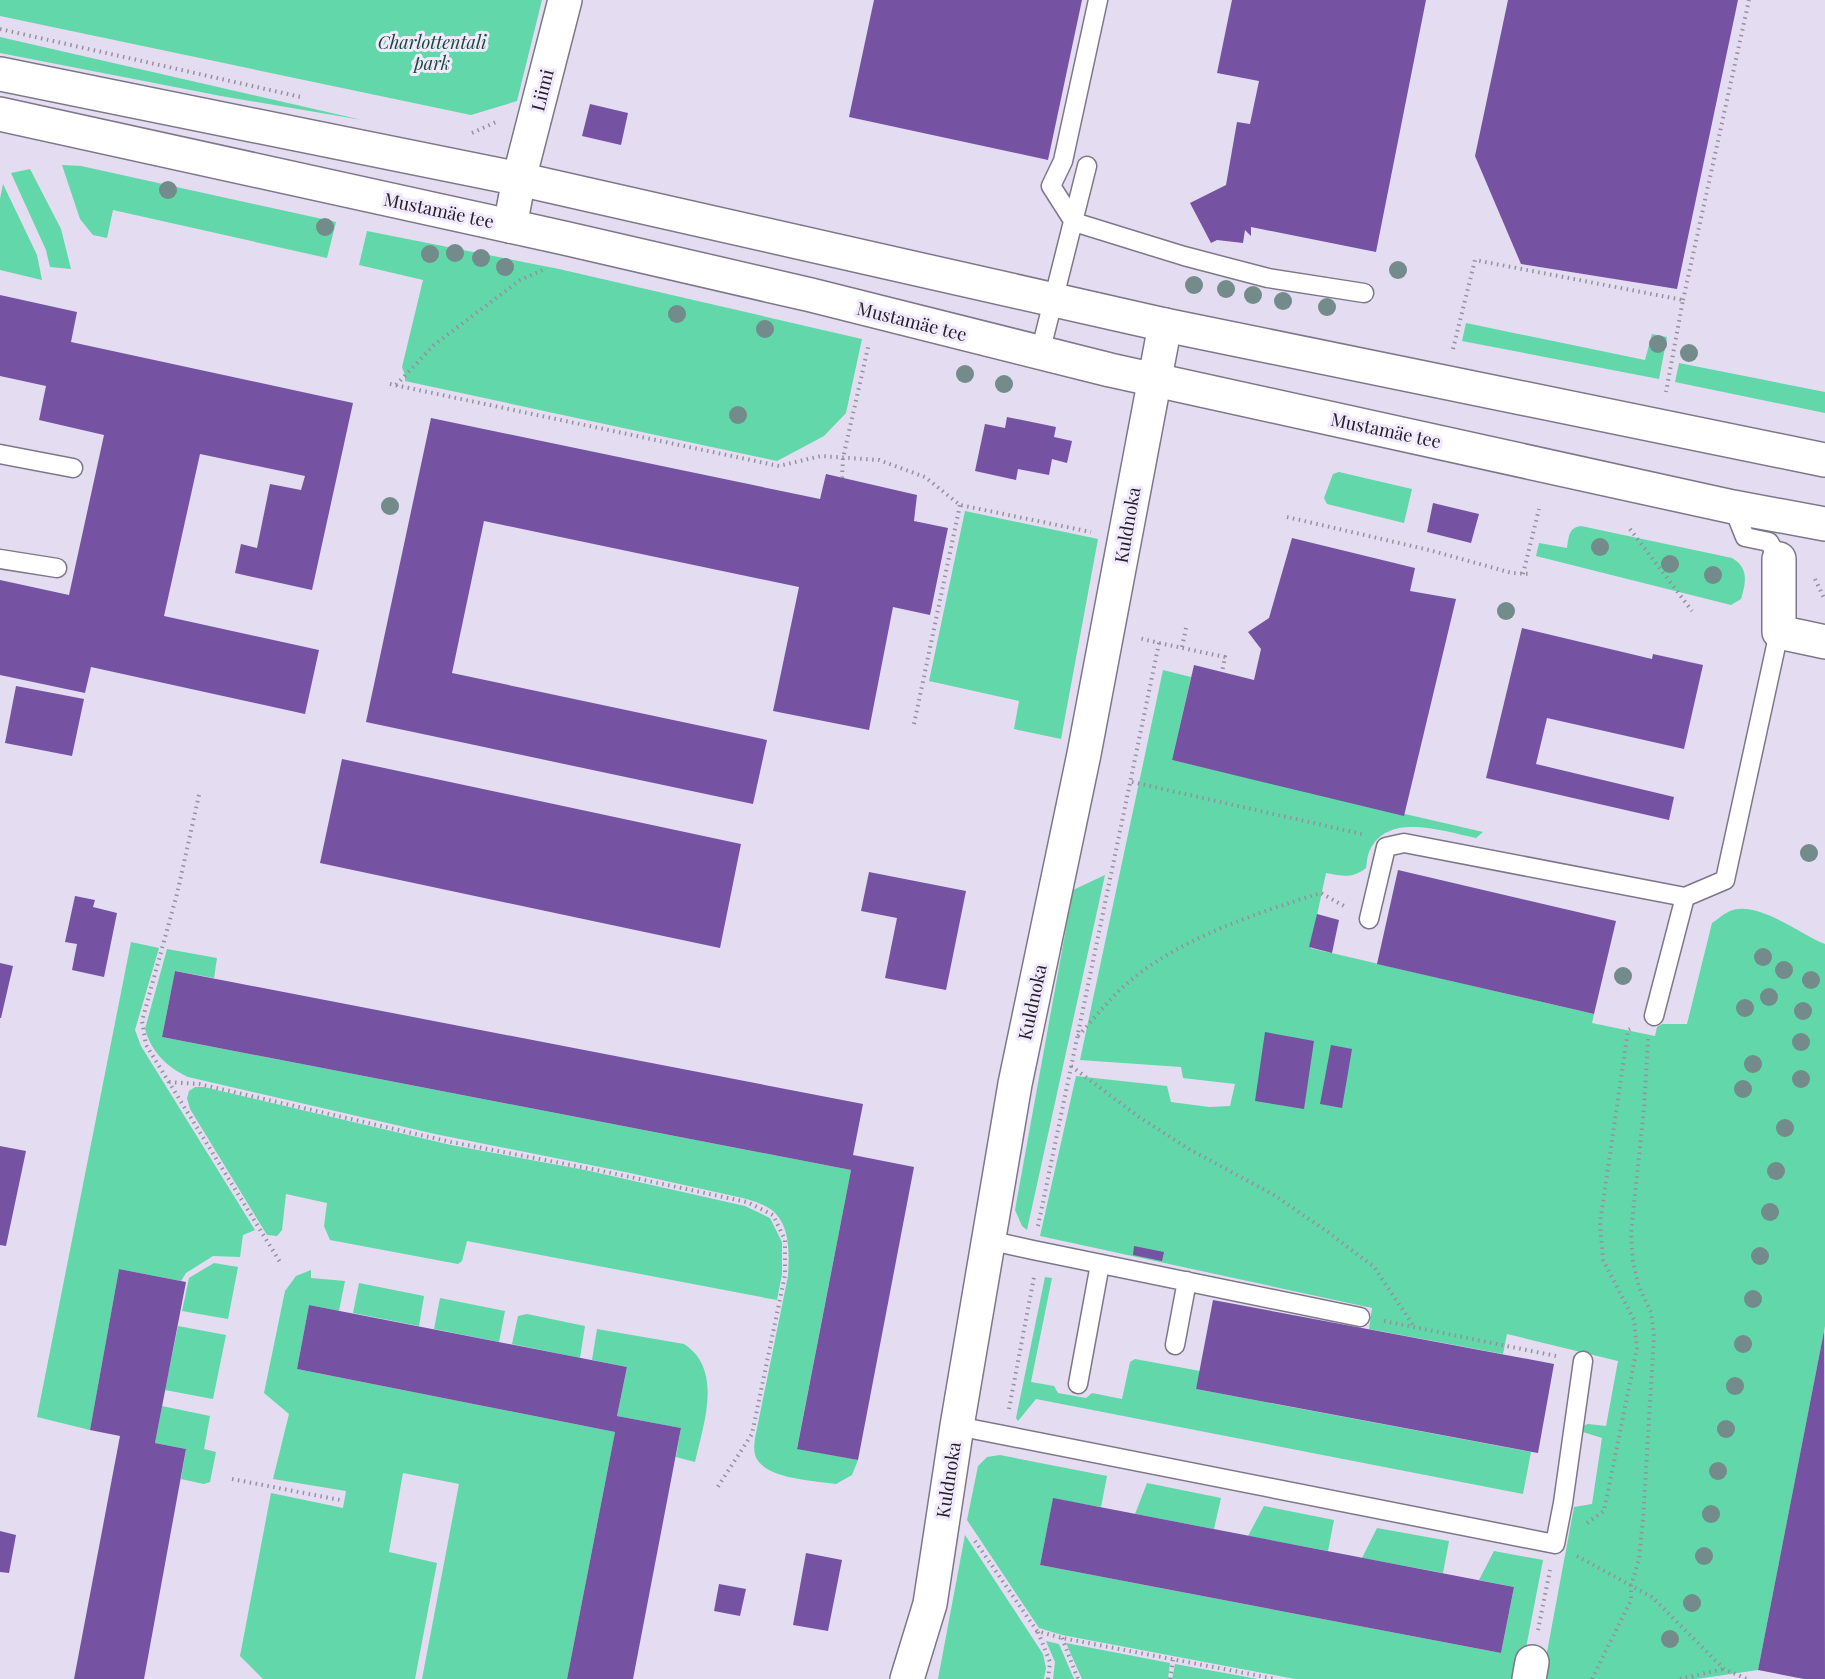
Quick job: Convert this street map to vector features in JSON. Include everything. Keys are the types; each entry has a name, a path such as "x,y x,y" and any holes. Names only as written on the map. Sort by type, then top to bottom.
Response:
{"main road":[{"name":"Liimi","path":"510,226 519,179 565,0"},
{"path":"0,74 519,179 1165,325 1825,460"},
{"name":"Mustamäe tee","path":"0,114 800,292 1154,380 1734,507 1825,524"},
{"name":"Kuldnoka","path":"907,1679 930,1604 957,1426 1016,1084 1082,764 1165,325"},
{"path":"1779,560 1779,632 1825,642"}],"lane":[{"path":"1098,0 1063,161 1050,186 1074,222 1184,256 1268,278 1364,293"},
{"path":"1040,353 1087,166"},
{"path":"0,454 73,468"},
{"path":"1734,507 1745,537 1769,543 1779,560"},
{"path":"0,559 57,568"},
{"path":"1369,919 1386,847 1404,843 1685,897 1725,880 1779,632"},
{"path":"1654,1016 1685,897"},
{"path":"988,1240 1360,1317"},
{"path":"1078,1384 1100,1264"},
{"path":"1175,1345 1187,1281"},
{"path":"957,1426 1555,1544 1583,1361"}],"path":[{"path":"1666,393 1683,300 1749,0"},
{"path":"0,29 309,98"},
{"path":"471,134 507,117"},
{"path":"1453,350 1475,260 1683,300"},
{"path":"549,267 520,280 434,345 392,385 779,466 821,456 879,460 925,477 960,504 1124,539"},
{"path":"842,478 843,458 871,334"},
{"path":"914,723 960,504"},
{"path":"1524,574 1539,509"},
{"path":"1287,517 1429,550 1512,573 1531,574"},
{"path":"1630,529 1692,611"},
{"path":"1182,647 1186,628"},
{"path":"1160,643 1225,657 1222,672"},
{"path":"1002,1434 1011,1404 1034,1283 1033,1251 1132,782 1404,843"},
{"path":"199,795 177,894 142,1021 146,1045 280,1262"},
{"path":"1077,1037 1123,987 1165,956 1214,931 1273,908 1321,893 1369,919"},
{"path":"1531,1671 1555,1544 1604,1511 1637,1348 1634,1320 1603,1260 1600,1223 1628,1030 1654,1016"},
{"path":"1592,1679 1630,1600 1631,1586 1639,1559 1643,1520 1654,1336 1651,1312 1637,1279 1631,1233 1644,1109 1648,1035 1654,1016"},
{"path":"1071,1066 1139,1118 1189,1149 1274,1195 1374,1267 1415,1328"},
{"path":"169,1082 199,1084 451,1142 735,1199 774,1215 785,1240 785,1275 755,1422 752,1434 717,1488"},
{"path":"1360,1317 1583,1361"},
{"path":"231,1479 340,1500"},
{"path":"974,1540 1037,1632 1050,1662 1048,1679"},
{"path":"1555,1544 1652,1598 1724,1669 1747,1679"},
{"path":"1037,1632 1274,1679"},
{"path":"1062,1638 1078,1679"},
{"path":"1170,1679 1173,1660"},
{"path":"1680,1679 1724,1669"}],"green space":[{"name":"Charlottentali park","path":"0,0 542,0 517,101 471,115 0,16"},
{"path":"0,37 362,120 221,96 0,53"},
{"path":"62,165 81,166 336,222 327,258 113,210 107,238 93,235 80,219"},
{"path":"30,169 61,229 71,269 50,267 46,250 11,173"},
{"path":"3,184 37,255 42,280 0,270 0,199"},
{"path":"367,231 559,269 862,339 846,413 824,436 777,461 405,381 402,367 423,280 359,265"},
{"path":"1466,323 1645,360 1652,334 1667,337 1659,379 1462,341"},
{"path":"1679,363 1825,392 1825,413 1675,382"},
{"path":"1339,472 1412,489 1404,523 1327,504 1324,498 1333,474"},
{"path":"965,511 1098,539 1061,739 1014,729 1019,701 929,681"},
{"path":"1581,526 1732,558 1744,571 1741,599 1731,605 1536,556 1539,543 1567,548 1571,531"},
{"path":"1163,670 1191,677 1172,760 1483,832 1476,838 1434,829 1404,827 1378,838 1369,852 1366,868 1347,876 1326,873 1310,948 1594,1014 1592,1023 1655,1036 1657,1027 1662,1024 1687,1024 1712,923 1728,912 1739,909 1764,914 1825,944 1825,1326 1758,1670 1697,1679 1542,1679 1574,1507 1592,1504 1602,1438 1583,1432 1583,1426 1588,1424 1606,1426 1618,1361 1507,1334 1503,1354 1369,1329 1372,1308 1040,1236 1076,1076 1167,1086 1171,1102 1209,1107 1230,1106 1235,1084 1183,1078 1181,1067 1080,1060"},
{"path":"1105,875 1027,1230 1022,1226 1015,1210 1073,890"},
{"path":"131,942 159,948 135,1030 141,1046 255,1230 243,1235 240,1257 213,1256 186,1273 181,1281 119,1269 90,1430 37,1417"},
{"path":"167,949 217,958 214,978 175,971 162,1037 851,1170 797,1448 858,1460 852,1475 836,1484 784,1476 765,1468 756,1457 755,1438 788,1276 786,1233 779,1218 770,1209 747,1199 435,1134 188,1077 173,1069 161,1058 145,1029"},
{"path":"195,1087 204,1087 451,1145 585,1170 745,1206 770,1218 782,1242 782,1274 777,1300 467,1241 462,1261 458,1264 330,1240 324,1226 327,1203 286,1194 282,1230 277,1236 267,1235 190,1109 187,1098 189,1091"},
{"path":"214,1263 238,1267 228,1319 182,1311 189,1278"},
{"path":"311,1270 311,1278 345,1281 339,1311 309,1305 297,1369 615,1432 567,1679 422,1679 459,1484 403,1473 389,1552 437,1563 415,1679 263,1679 240,1656 271,1493 343,1508 346,1491 273,1479 289,1414 264,1393 285,1291 296,1276"},
{"path":"1045,1277 1052,1278 1031,1382 1054,1386 1058,1393 1086,1398 1092,1393 1122,1399 1130,1362 1135,1359 1200,1371 1196,1389 1531,1452 1523,1494 1036,1399 1018,1421 1016,1418"},
{"path":"359,1283 424,1296 419,1326 353,1313"},
{"path":"440,1298 505,1311 499,1342 434,1329"},
{"path":"527,1314 585,1326 580,1358 512,1344 518,1316"},
{"path":"178,1326 226,1335 213,1399 165,1390"},
{"path":"597,1329 684,1344 696,1355 704,1368 708,1399 695,1462 676,1457 681,1428 617,1416 627,1367 592,1360"},
{"path":"162,1406 210,1416 204,1449 216,1452 210,1482 204,1484 181,1479 186,1449 155,1443"},
{"path":"1000,1455 1107,1476 1101,1507 1053,1499 1040,1565 1501,1653 1514,1587 1479,1580 1494,1551 1543,1560 1520,1679 1295,1679 1062,1635 1039,1628 967,1520 978,1466 987,1457"},
{"path":"1147,1483 1221,1498 1214,1529 1135,1514"},
{"path":"1264,1506 1334,1520 1328,1551 1248,1536"},
{"path":"1377,1528 1449,1541 1443,1573 1362,1558"},
{"path":"965,1535 1043,1654 1046,1668 1044,1679 938,1679"},
{"path":"1046,1641 1059,1644 1074,1679 1053,1679 1055,1662"},
{"path":"1066,1643 1170,1663 1168,1679 1082,1679"},
{"path":"1175,1664 1258,1679 1172,1679"}],"building":[{"path":"874,0 1082,0 1048,160 849,117"},
{"path":"1232,0 1426,0 1376,252 1251,227 1251,236 1245,230 1243,243 1217,240 1211,243 1190,203 1226,185 1237,122 1250,124 1259,81 1217,73"},
{"path":"1508,0 1738,0 1677,289 1521,264 1475,156"},
{"path":"590,104 628,113 621,145 582,136"},
{"path":"0,295 77,312 71,342 353,403 312,590 235,573 241,544 257,548 270,484 301,490 305,476 200,454 164,616 319,650 305,714 91,667 85,693 0,675 0,580 69,595 104,435 39,420 46,386 0,376"},
{"path":"1007,417 1056,427 1054,437 1072,441 1067,463 1052,459 1049,475 1018,469 1016,480 975,471 985,424 1005,428"},
{"path":"431,418 820,499 826,474 917,495 914,521 948,528 930,615 893,607 869,730 773,711 799,587 484,521 452,673 767,740 753,804 366,722"},
{"path":"1433,503 1479,514 1471,543 1427,532"},
{"path":"1292,538 1415,568 1410,591 1456,599 1404,816 1172,760 1194,665 1254,680 1261,649 1248,632 1269,618"},
{"path":"1522,628 1652,659 1653,654 1703,665 1684,749 1547,718 1536,764 1674,797 1669,820 1486,778"},
{"path":"16,686 84,699 72,756 5,743"},
{"path":"342,759 741,844 720,948 320,863"},
{"path":"1398,870 1616,921 1594,1014 1377,964"},
{"path":"869,872 966,891 946,990 885,978 897,918 861,911"},
{"path":"75,896 95,900 93,907 117,913 104,977 72,970 77,944 65,942"},
{"path":"1317,914 1339,920 1332,953 1309,947"},
{"path":"0,963 13,966 1,1018 0,1018"},
{"path":"175,971 863,1104 853,1155 914,1167 858,1460 797,1449 851,1170 162,1037"},
{"path":"1265,1032 1314,1041 1304,1109 1255,1101"},
{"path":"1331,1045 1352,1049 1342,1108 1320,1104"},
{"path":"0,1146 26,1151 6,1246 0,1245"},
{"path":"1134,1246 1164,1252 1162,1261 1133,1255"},
{"path":"119,1269 186,1282 155,1443 186,1449 144,1679 74,1679 120,1436 90,1430"},
{"path":"1213,1300 1554,1364 1538,1453 1196,1389"},
{"path":"309,1305 627,1367 617,1416 681,1428 633,1679 567,1679 615,1432 297,1369"},
{"path":"1824,1331 1825,1679 1804,1679 1758,1670"},
{"path":"1053,1498 1514,1587 1501,1653 1040,1565"},
{"path":"0,1531 16,1535 9,1573 0,1572"},
{"path":"806,1553 842,1560 828,1631 793,1625"},
{"path":"719,1584 746,1589 740,1616 714,1611"}]}
